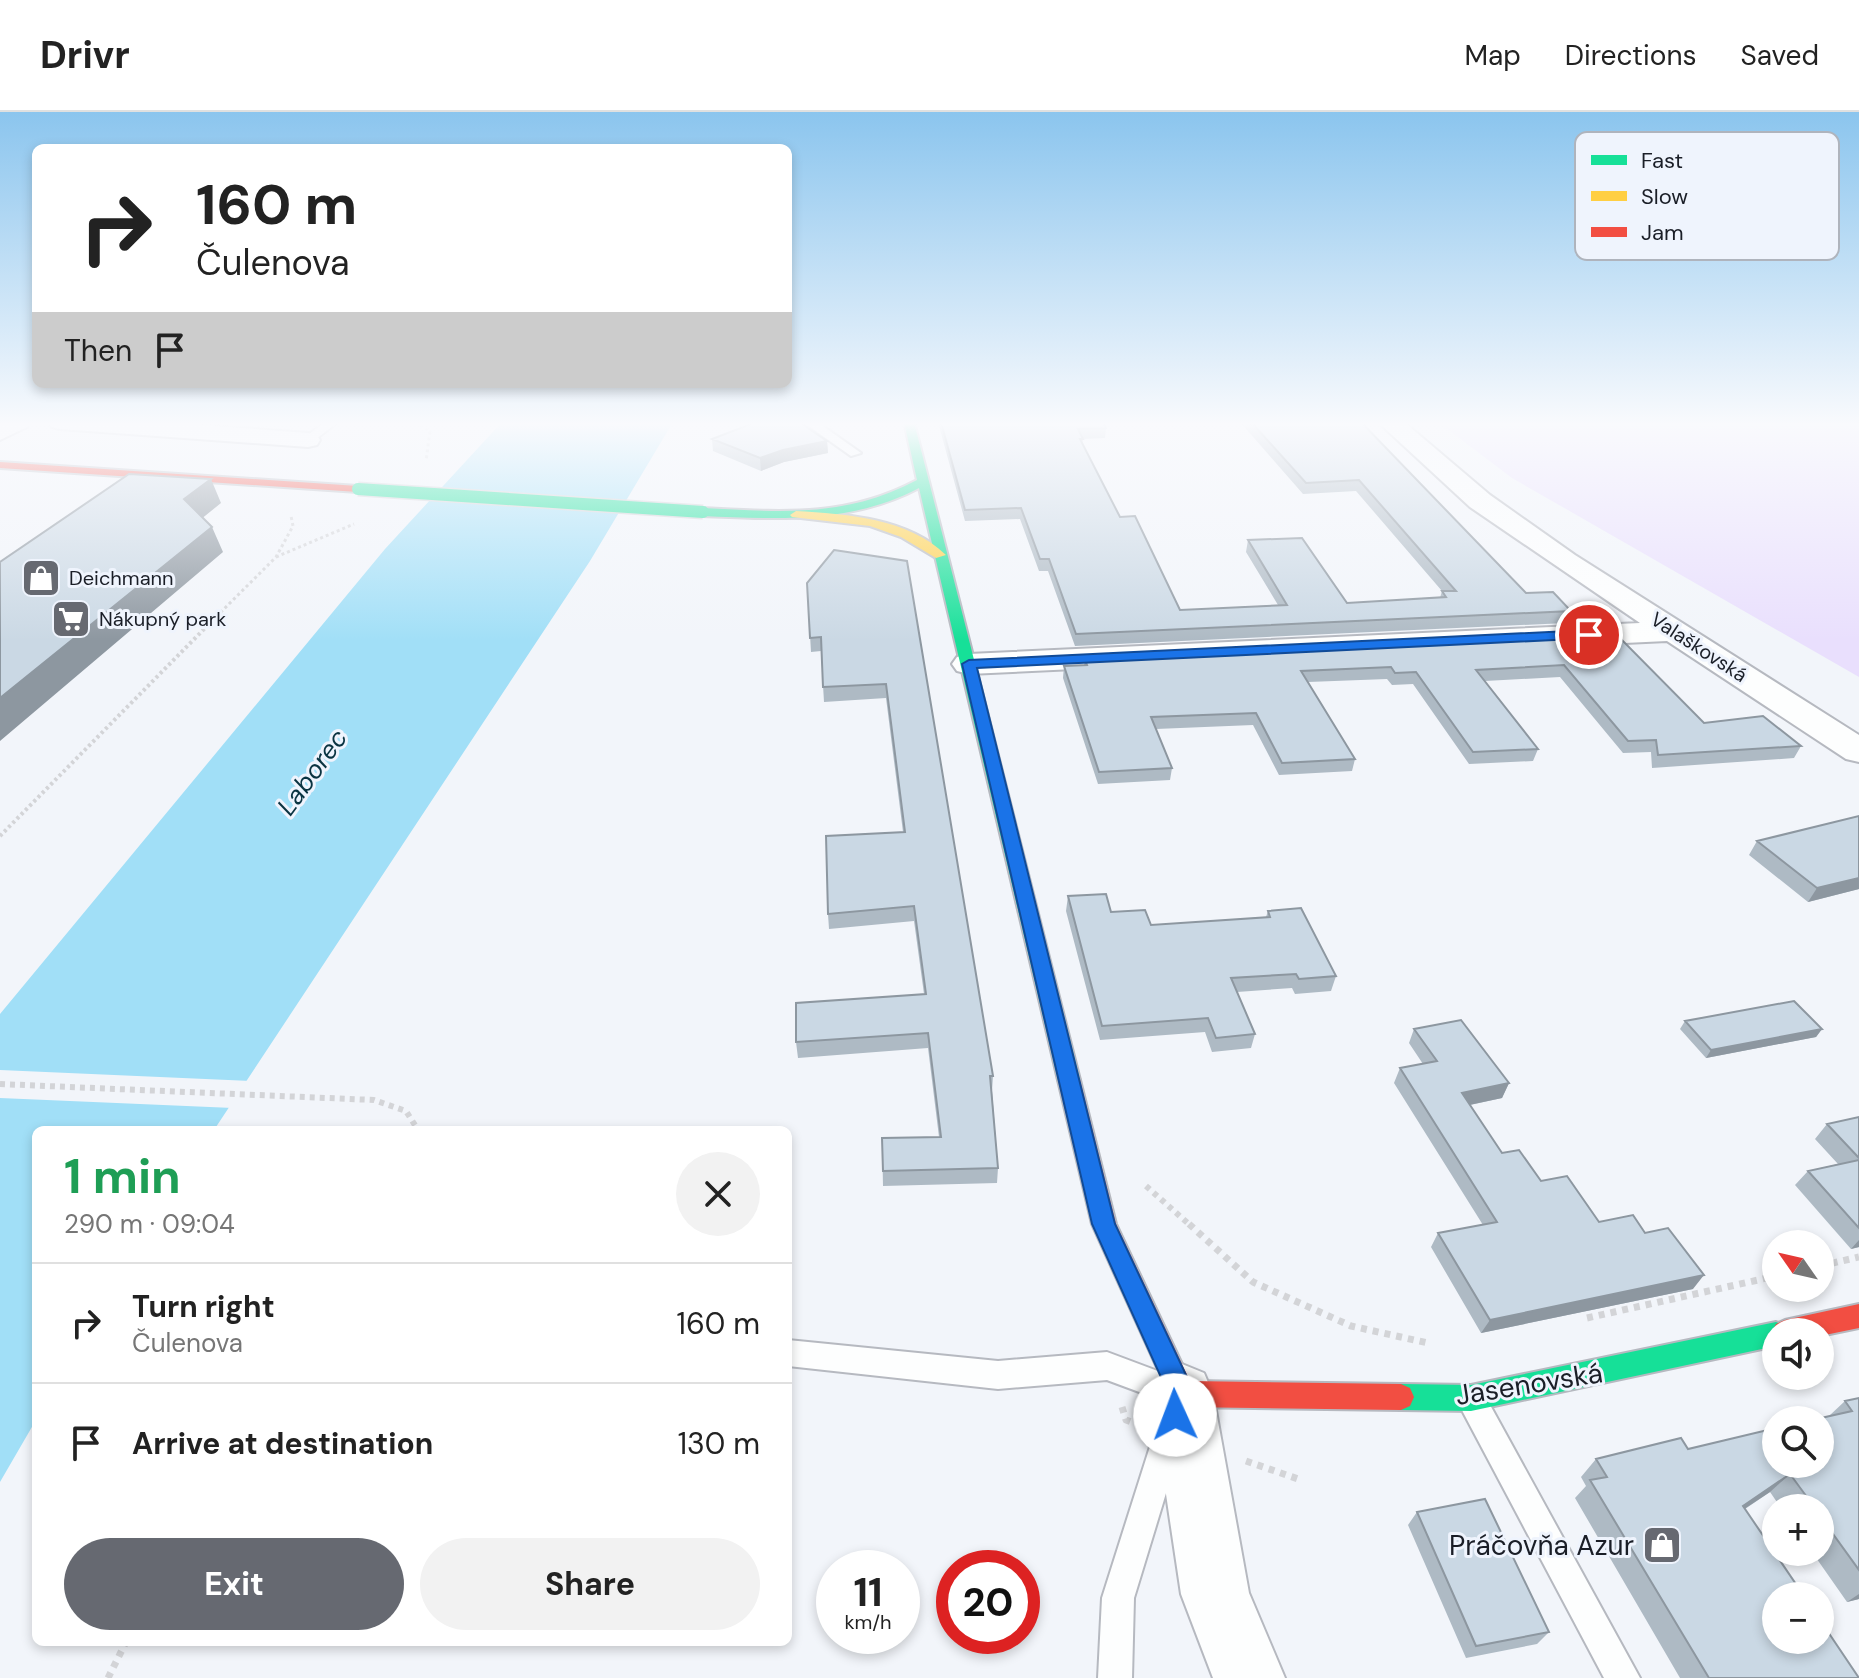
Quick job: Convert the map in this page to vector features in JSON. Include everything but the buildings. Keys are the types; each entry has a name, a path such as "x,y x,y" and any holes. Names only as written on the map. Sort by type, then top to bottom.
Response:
{"street":[{"path":"449,495 849,518 890,525 918,537 940,555"},
{"path":"789,515 871,508 902,495"},
{"path":"926,495 1104,1224 1182,1394 1215,1594 1249,1678"},
{"name":"Valaškovská","path":"1473,495 1565,561 1859,751"},
{"path":"969,664 1675,631"},
{"path":"1834,1321 1859,1316"},
{"name":"Jasenovská","path":"1182,1394 1471,1398 1762,1337"}],"lane":[{"path":"792,1353 998,1375 1107,1366 1182,1394 1118,1598 1115,1678"},
{"path":"1471,1398 1623,1678"}],"path":[{"path":"0,836 276,557 293,526 291,516"},
{"path":"0,1084 374,1100 406,1111 415,1126"},
{"path":"1136,1177 1253,1282 1351,1326 1432,1344"},
{"path":"1834,1263 1859,1257"},
{"path":"1583,1319 1762,1279"},
{"path":"108,1678 124,1646"}],"shaded area":[{"path":"1542,495 1859,495 1859,677"}],"water":[{"name":"Laborec","path":"435,495 629,495 590,561 217,1126 32,1126 32,1427 0,1482 0,1014 385,549"}],"pier":[{"path":"0,1070 251,1081 233,1108 0,1098"}],"traffic: fast":[{"path":"449,495 703,512"},
{"path":"703,512 816,514 870,505 897,495"},
{"path":"926,495 1069,1080"},
{"path":"1401,1397 1471,1398 1762,1337"}],"traffic: slow":[{"path":"796,515 871,523 905,534 940,555"}],"traffic: jam":[{"path":"1069,1080 1104,1224 1182,1394 1401,1397"},
{"path":"1834,1321 1859,1316"}],"place":[{"name":"Deichmann","path":"41,578"},
{"name":"Nákupný park","path":"71,619"},
{"name":"Práčovňa Azur","path":"1662,1545"}],"route":[{"path":"1175,1415 1182,1394 1104,1224 969,664 1589,635"}]}
